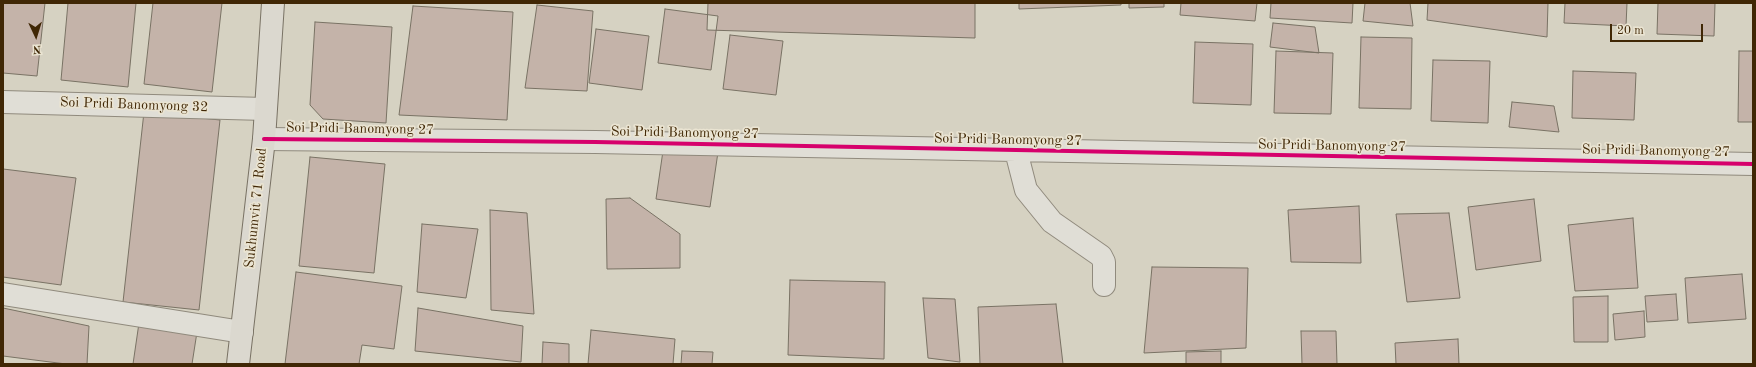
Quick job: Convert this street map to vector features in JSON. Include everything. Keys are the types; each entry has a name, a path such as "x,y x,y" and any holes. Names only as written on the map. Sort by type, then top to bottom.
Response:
{"main road":[{"name":"Sukhumvit 71 Road","path":"238,364 264,139 273,3"}],"street":[{"name":"Soi Pridi Banomyong 32","path":"3,102 265,109"},
{"name":"Soi Pridi Banomyong 27","path":"264,139 603,142 1753,164"},
{"path":"1016,151 1026,190 1052,222 1101,256 1104,262 1104,285"},
{"path":"3,294 242,332"}],"building":[{"path":"3,3 45,3 37,76 3,73"},
{"path":"68,3 136,3 128,87 61,80"},
{"path":"153,3 222,3 212,92 144,84"},
{"path":"708,3 975,3 975,38 707,30"},
{"path":"1019,3 1121,3 1121,5 1019,9"},
{"path":"1129,3 1164,3 1164,7 1129,8"},
{"path":"1181,3 1257,3 1255,21 1180,15"},
{"path":"1271,3 1353,3 1352,23 1270,18"},
{"path":"1365,3 1410,3 1413,26 1363,21"},
{"path":"1428,3 1548,3 1547,37 1427,20"},
{"path":"1565,3 1627,3 1626,26 1564,23"},
{"path":"1658,3 1715,3 1714,36 1657,34"},
{"path":"537,5 593,11 587,91 525,88"},
{"path":"413,6 513,12 507,120 399,115"},
{"path":"665,9 718,16 711,70 658,63"},
{"path":"315,22 392,27 386,123 323,119 310,105"},
{"path":"1273,23 1315,27 1319,53 1270,47"},
{"path":"596,29 649,36 642,90 589,83"},
{"path":"730,35 783,41 776,95 723,89"},
{"path":"1361,37 1412,38 1411,109 1359,108"},
{"path":"1195,42 1253,44 1251,105 1193,103"},
{"path":"1276,51 1333,53 1331,114 1274,113"},
{"path":"1739,51 1753,51 1753,122 1738,122"},
{"path":"1433,60 1490,61 1488,123 1431,121"},
{"path":"1573,71 1636,73 1634,120 1572,118"},
{"path":"1512,102 1554,106 1559,132 1509,127"},
{"path":"144,112 220,120 199,310 123,302"},
{"path":"664,144 718,152 710,207 656,199"},
{"path":"310,157 385,164 374,273 299,266"},
{"path":"3,169 76,178 61,285 3,277"},
{"path":"630,198 680,234 680,268 607,269 606,199"},
{"path":"1534,199 1541,261 1476,270 1468,207"},
{"path":"1359,206 1361,263 1291,262 1288,210"},
{"path":"490,210 527,213 534,314 491,310"},
{"path":"1449,213 1460,298 1407,302 1396,214"},
{"path":"1633,218 1638,288 1575,291 1568,225"},
{"path":"422,224 478,229 466,298 417,292"},
{"path":"1152,267 1248,268 1246,348 1144,353"},
{"path":"296,272 402,286 394,349 362,345 359,364 285,364"},
{"path":"1742,274 1746,319 1688,323 1685,278"},
{"path":"790,280 885,282 884,359 788,355"},
{"path":"1676,294 1678,320 1647,322 1645,296"},
{"path":"1608,296 1608,342 1574,342 1573,297"},
{"path":"923,298 955,299 960,362 928,358"},
{"path":"1056,304 1063,364 980,364 978,307"},
{"path":"3,308 89,326 87,364 66,364 3,356"},
{"path":"418,308 523,326 521,362 415,351"},
{"path":"1644,311 1645,337 1615,340 1613,314"},
{"path":"139,323 197,332 192,364 133,364"},
{"path":"591,330 675,339 673,364 588,364"},
{"path":"1301,331 1336,331 1337,364 1302,364"},
{"path":"1458,339 1459,364 1396,364 1395,343"},
{"path":"543,342 569,344 569,364 542,364"},
{"path":"682,351 713,352 712,364 681,364"},
{"path":"1221,351 1221,364 1186,364 1186,352"}],"cycle path":[{"path":"264,139 595,142 1753,164"}]}
